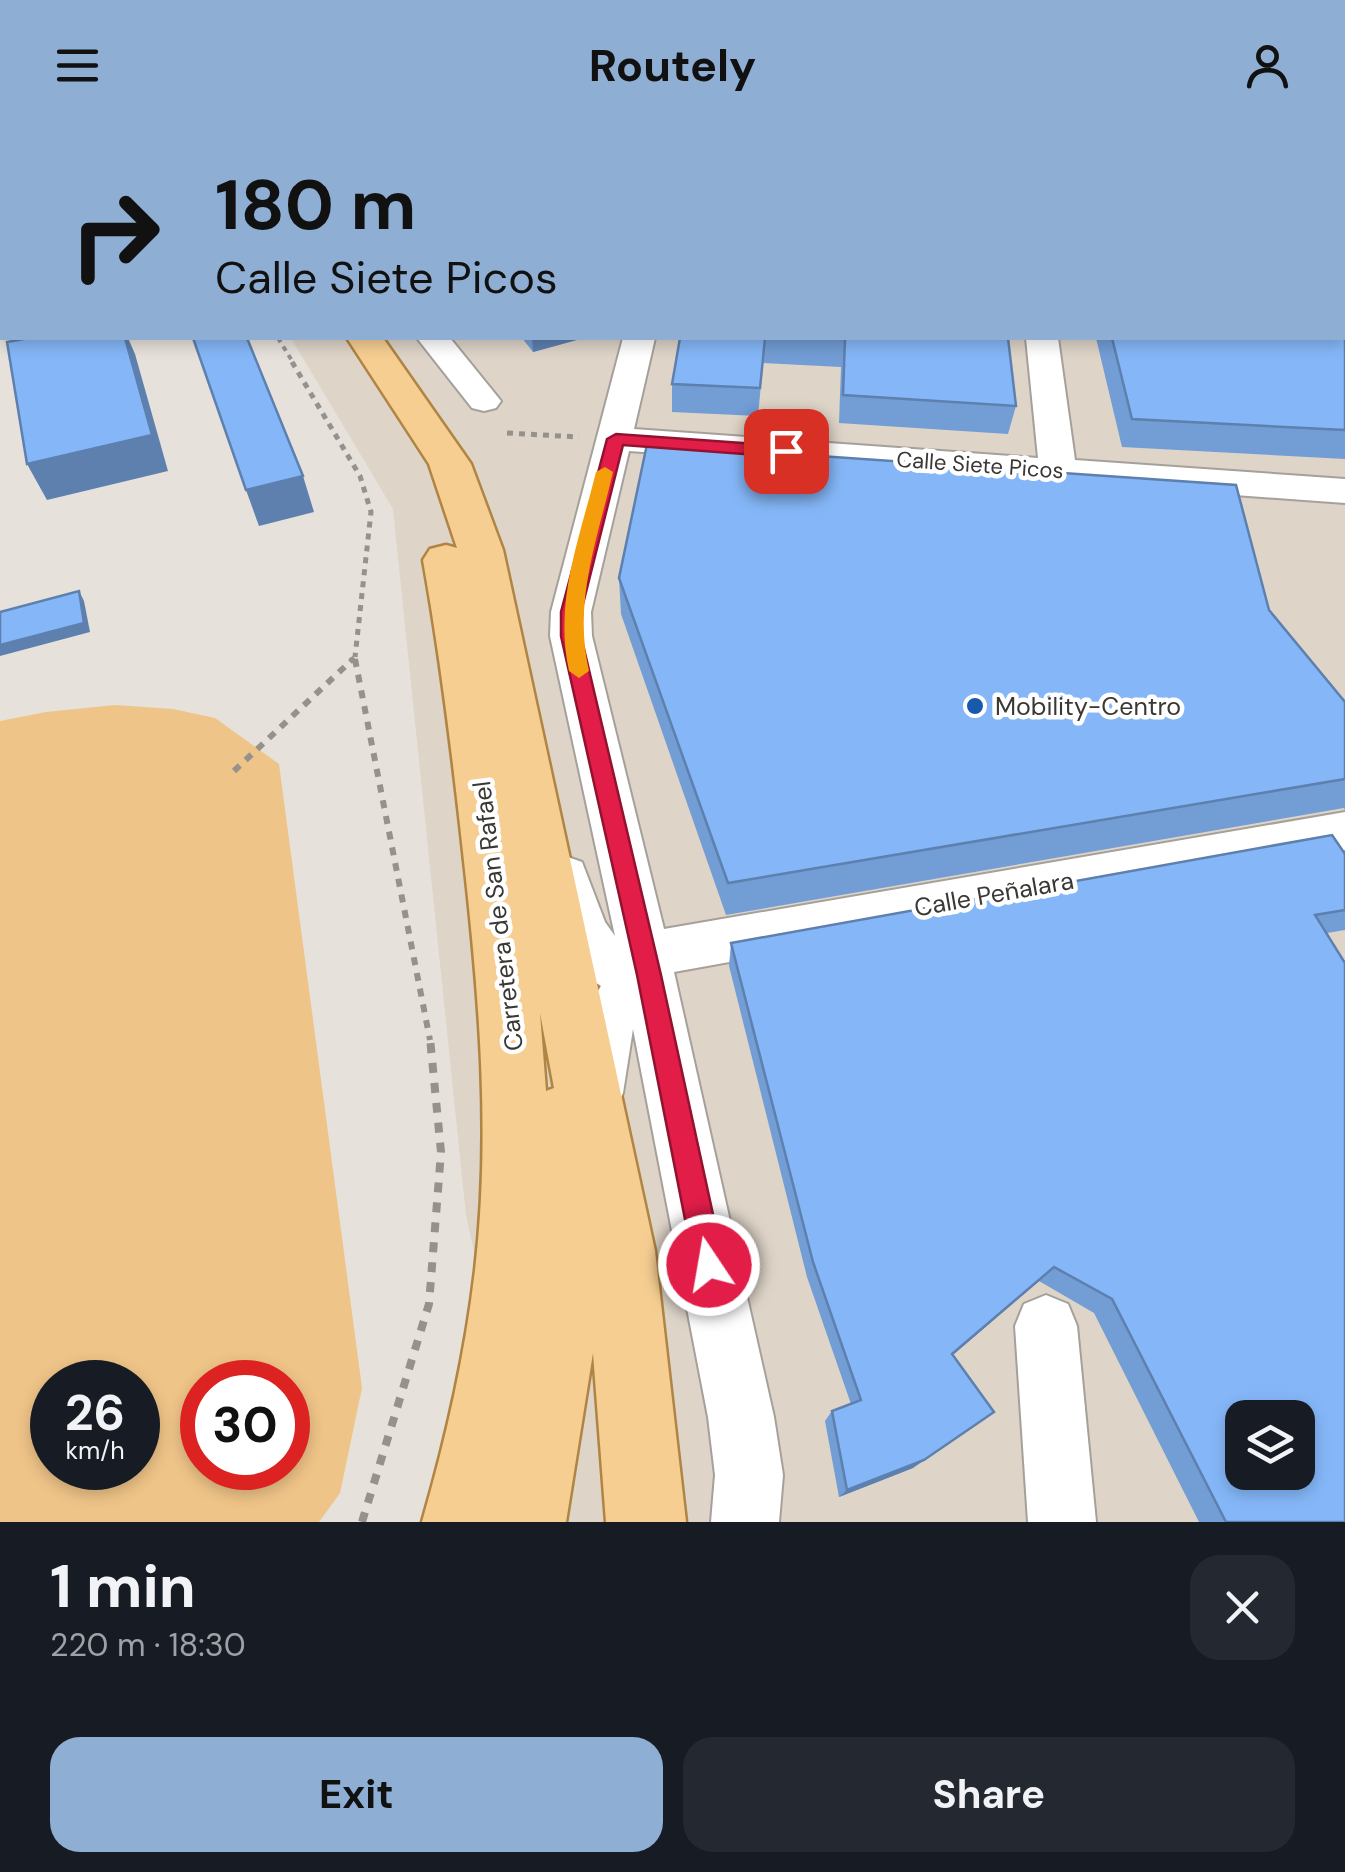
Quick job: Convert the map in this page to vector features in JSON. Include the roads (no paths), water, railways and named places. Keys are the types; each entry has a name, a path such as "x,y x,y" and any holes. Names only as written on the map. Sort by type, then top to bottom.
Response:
{"main road":[{"name":"Carretera de San Rafael","path":"331,340 413,463 440,538 476,738 508,978 518,1126 516,1230 493,1402 462,1522"},
{"name":"Carretera de San Rafael","path":"366,340 423,419 462,492 480,550 620,1251 646,1522"},
{"name":"Carretera de San Rafael","path":"526,1522 555,1374 568,1224 567,1109 540,865"}],"street":[{"path":"435,340 484,401"},
{"path":"638,340 603,438 571,636 646,965 741,1418 750,1475 745,1522"},
{"path":"1042,340 1058,470"},
{"name":"Calle Siete Picos","path":"603,438 1345,491"},
{"path":"513,718 582,929 616,968 646,965"},
{"name":"Calle Peñalara","path":"646,965 1345,831"},
{"path":"592,1112 613,1010 646,965"},
{"path":"1046,1326 1062,1522"}],"place":[{"name":"Mobility-Centro","path":"975,706"}]}
